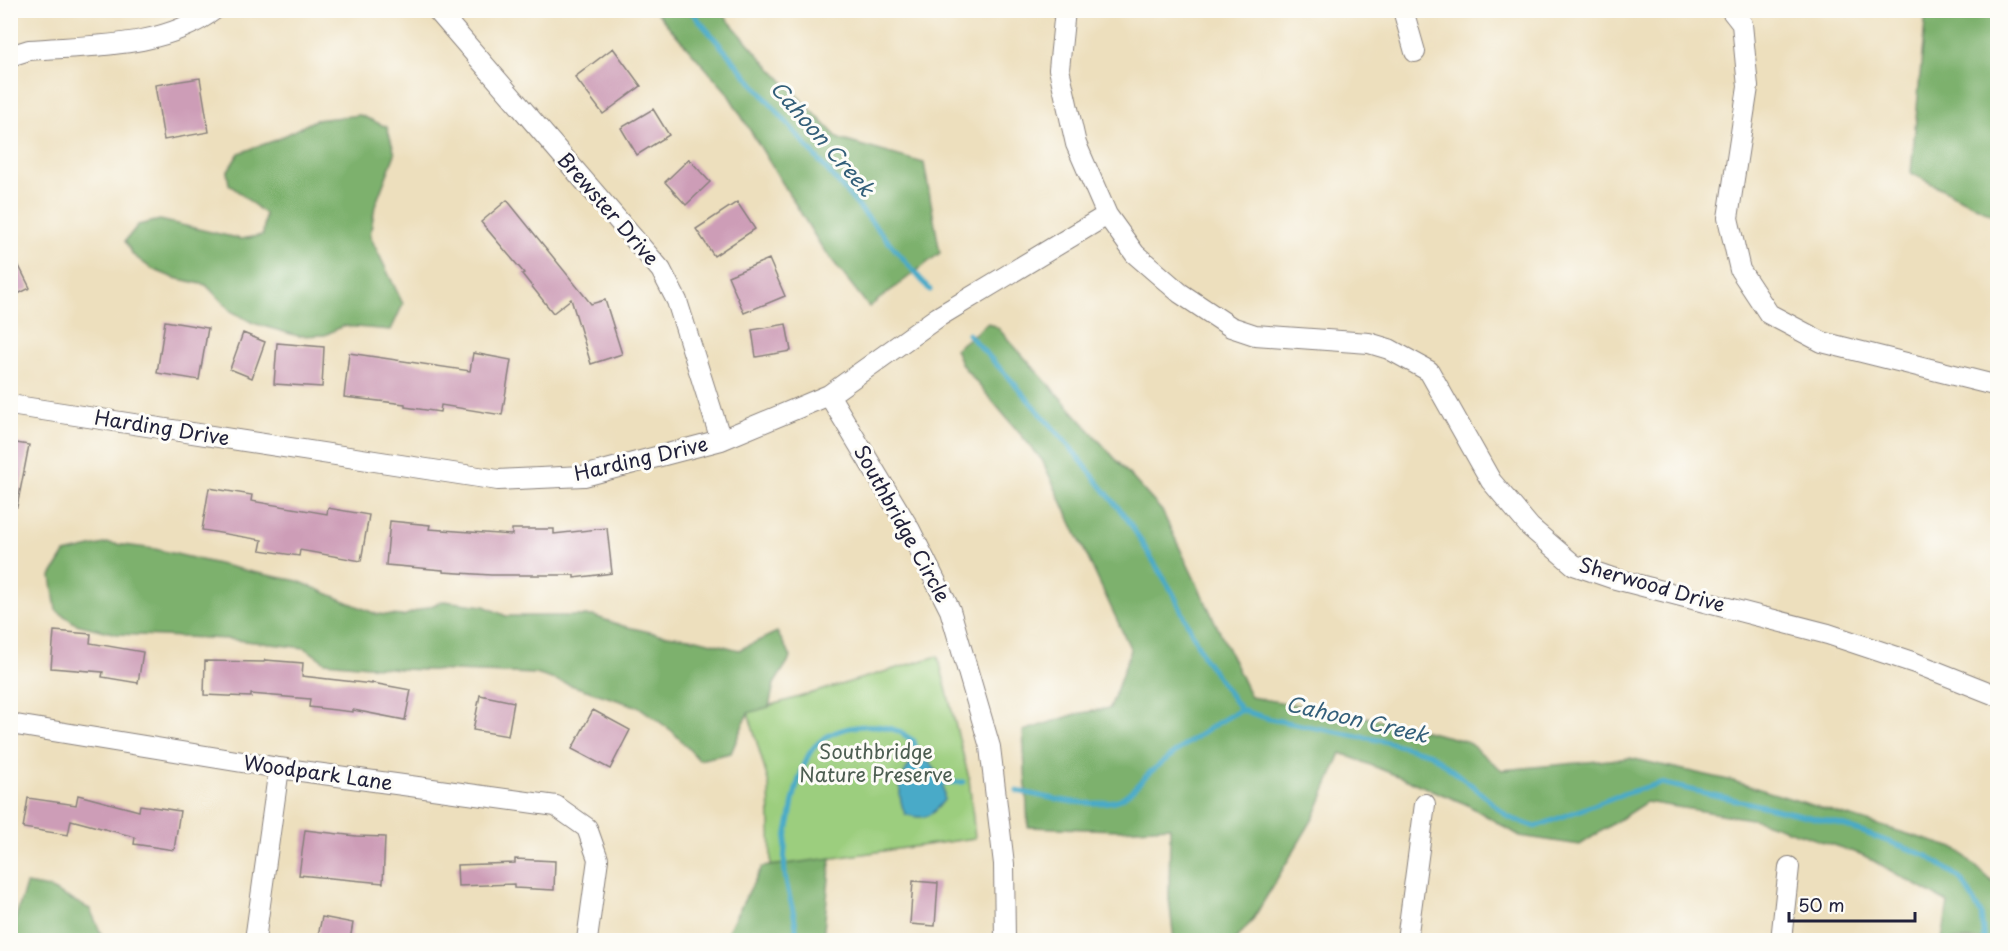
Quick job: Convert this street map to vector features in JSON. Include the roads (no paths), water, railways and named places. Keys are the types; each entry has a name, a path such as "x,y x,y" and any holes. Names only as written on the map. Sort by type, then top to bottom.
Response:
{"street":[{"path":"10,56 29,50 150,39 198,22 214,10"},
{"name":"Brewster Drive","path":"437,10 661,270 677,301 721,440"},
{"name":"Sherwood Drive","path":"1065,10 1059,69 1076,144 1107,215 1136,254 1180,293 1231,327 1255,335 1369,343 1389,349 1429,371 1491,481 1530,527 1574,565 1612,578 1828,634 1914,663 1998,696"},
{"path":"1403,10 1415,52"},
{"path":"1731,10 1742,24 1748,87 1728,218 1740,270 1769,314 1822,342 1998,386"},
{"name":"Harding Drive","path":"10,405 498,480 584,476 721,440 829,395 938,317 1107,215"},
{"name":"Southbridge Circle","path":"829,395 910,530 950,610 990,747 1004,864 1005,940"},
{"name":"Woodpark Lane","path":"10,724 279,768 556,806 587,828 598,859 587,940"},
{"path":"255,940 279,768"},
{"path":"1407,940 1425,804"},
{"path":"1781,940 1789,867"}],"water":[{"path":"928,761 940,779 944,800 928,816 918,817 905,814 900,793 903,775 911,763"}],"waterway":[{"name":"Cahoon Creek","path":"690,10 930,290"},
{"name":"Cahoon Creek","path":"968,334 1074,452 1128,520 1173,593 1204,658 1241,710 1270,719 1383,741 1431,754 1508,817 1535,827 1620,795 1661,783 1837,823 1928,856 1962,880 1981,914 1984,940"},
{"path":"1017,791 1080,803 1118,800 1127,795 1149,773 1185,745 1241,710"},
{"path":"796,940 785,873 787,831 802,771 815,746 825,738 848,728 861,726 887,728 898,731 914,741 920,768"},
{"path":"937,783 963,782"}],"park label":[{"name":"Southbridge Nature Preserve","path":"876,764"}]}
